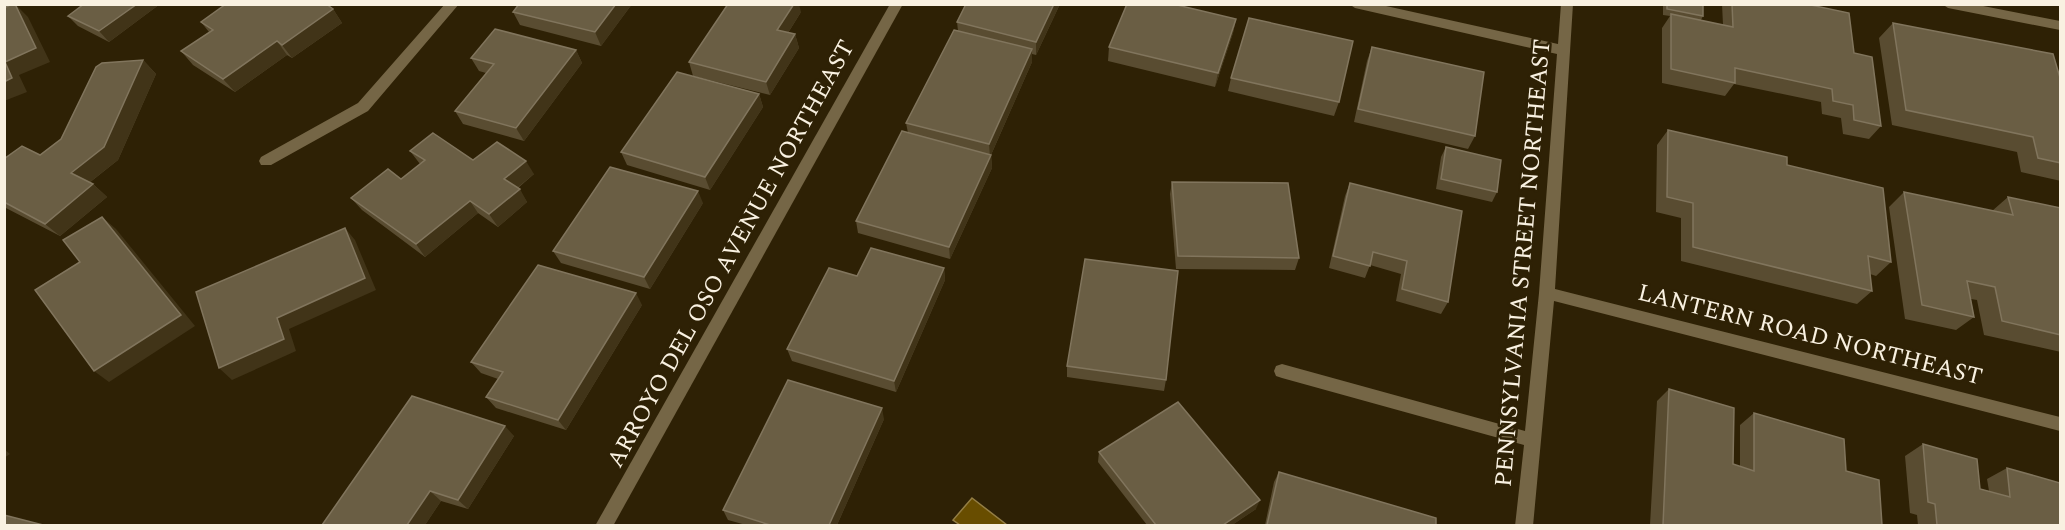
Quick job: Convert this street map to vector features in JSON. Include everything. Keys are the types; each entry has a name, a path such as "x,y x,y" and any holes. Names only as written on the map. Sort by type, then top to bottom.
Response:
{"street":[{"path":"266,161 363,107 453,4"},
{"name":"ARROYO DEL OSO AVENUE NORTHEAST","path":"603,525 897,4"},
{"path":"1356,4 1562,50"},
{"name":"PENNSYLVANIA STREET NORTHEAST","path":"1524,525 1547,293 1562,50 1567,4"},
{"path":"1948,4 2061,26"},
{"name":"LANTERN ROAD NORTHEAST","path":"1547,293 2061,424"},
{"path":"1282,371 1532,440"}],"shaded area":[{"path":"972,498 1007,525 960,525 953,520"}],"building":[{"path":"15,4 36,48 5,62 12,78 4,82 4,8"},
{"path":"84,4 137,4 99,31 68,16"},
{"path":"226,4 326,4 333,9 282,45 277,41 223,79 181,51 213,30 201,22"},
{"path":"519,4 616,4 595,32 513,12"},
{"path":"728,4 794,4 777,30 795,34 766,82 689,62"},
{"path":"966,4 1054,4 1036,42 957,22"},
{"path":"1127,4 1173,4 1236,19 1218,73 1109,47"},
{"path":"1667,4 1703,4 1703,16 1667,9"},
{"path":"1732,4 1806,4 1849,13 1854,53 1872,57 1881,126 1854,120 1853,105 1833,101 1832,89 1735,68 1735,83 1671,69 1671,14 1733,27"},
{"path":"1249,18 1353,41 1339,102 1231,78"},
{"path":"1893,23 2053,54 2061,81 2061,163 2038,158 2033,137 1906,110"},
{"path":"495,29 576,50 516,128 455,111 494,64 471,58"},
{"path":"954,30 1032,49 989,144 906,123"},
{"path":"1372,47 1484,72 1475,136 1358,109"},
{"path":"143,60 104,147 71,173 93,184 45,224 4,202 4,159 22,146 40,155 61,139 96,67 102,63"},
{"path":"677,72 759,94 705,177 621,152"},
{"path":"1668,130 1787,157 1787,165 1883,188 1891,262 1868,256 1872,291 1693,247 1693,203 1667,197"},
{"path":"902,131 991,155 949,247 856,221"},
{"path":"433,133 473,160 497,142 526,161 504,179 520,189 489,214 470,201 416,244 351,198 388,169 401,179 425,160 410,151"},
{"path":"1446,147 1501,160 1497,192 1441,179"},
{"path":"610,167 698,191 644,277 553,251"},
{"path":"1172,182 1288,183 1299,258 1178,256"},
{"path":"1350,183 1462,211 1448,302 1402,289 1407,261 1373,252 1370,266 1333,256"},
{"path":"1904,192 2013,215 2008,197 2061,208 2061,335 2002,321 1995,287 1967,281 1974,317 1922,305"},
{"path":"102,217 181,315 94,371 35,290 80,262 63,240"},
{"path":"345,228 365,278 277,318 284,339 219,368 196,292"},
{"path":"871,248 944,268 894,381 787,349 829,268 857,276"},
{"path":"1085,259 1178,271 1166,380 1067,366"},
{"path":"538,265 636,293 558,420 486,397 503,372 471,362"},
{"path":"788,380 882,408 829,525 770,525 723,510"},
{"path":"1669,389 1734,408 1733,464 1754,471 1754,413 1844,439 1846,471 1879,480 1882,525 1663,525"},
{"path":"412,396 505,426 458,500 430,491 407,525 322,525"},
{"path":"1178,402 1260,500 1223,525 1156,525 1099,452"},
{"path":"1923,444 1977,459 1980,489 2010,497 2007,468 2060,483 2061,525 1937,525 1935,504 1928,502"},
{"path":"1279,472 1436,518 1436,525 1267,525"},
{"path":"4,515 43,525 4,525"}]}
